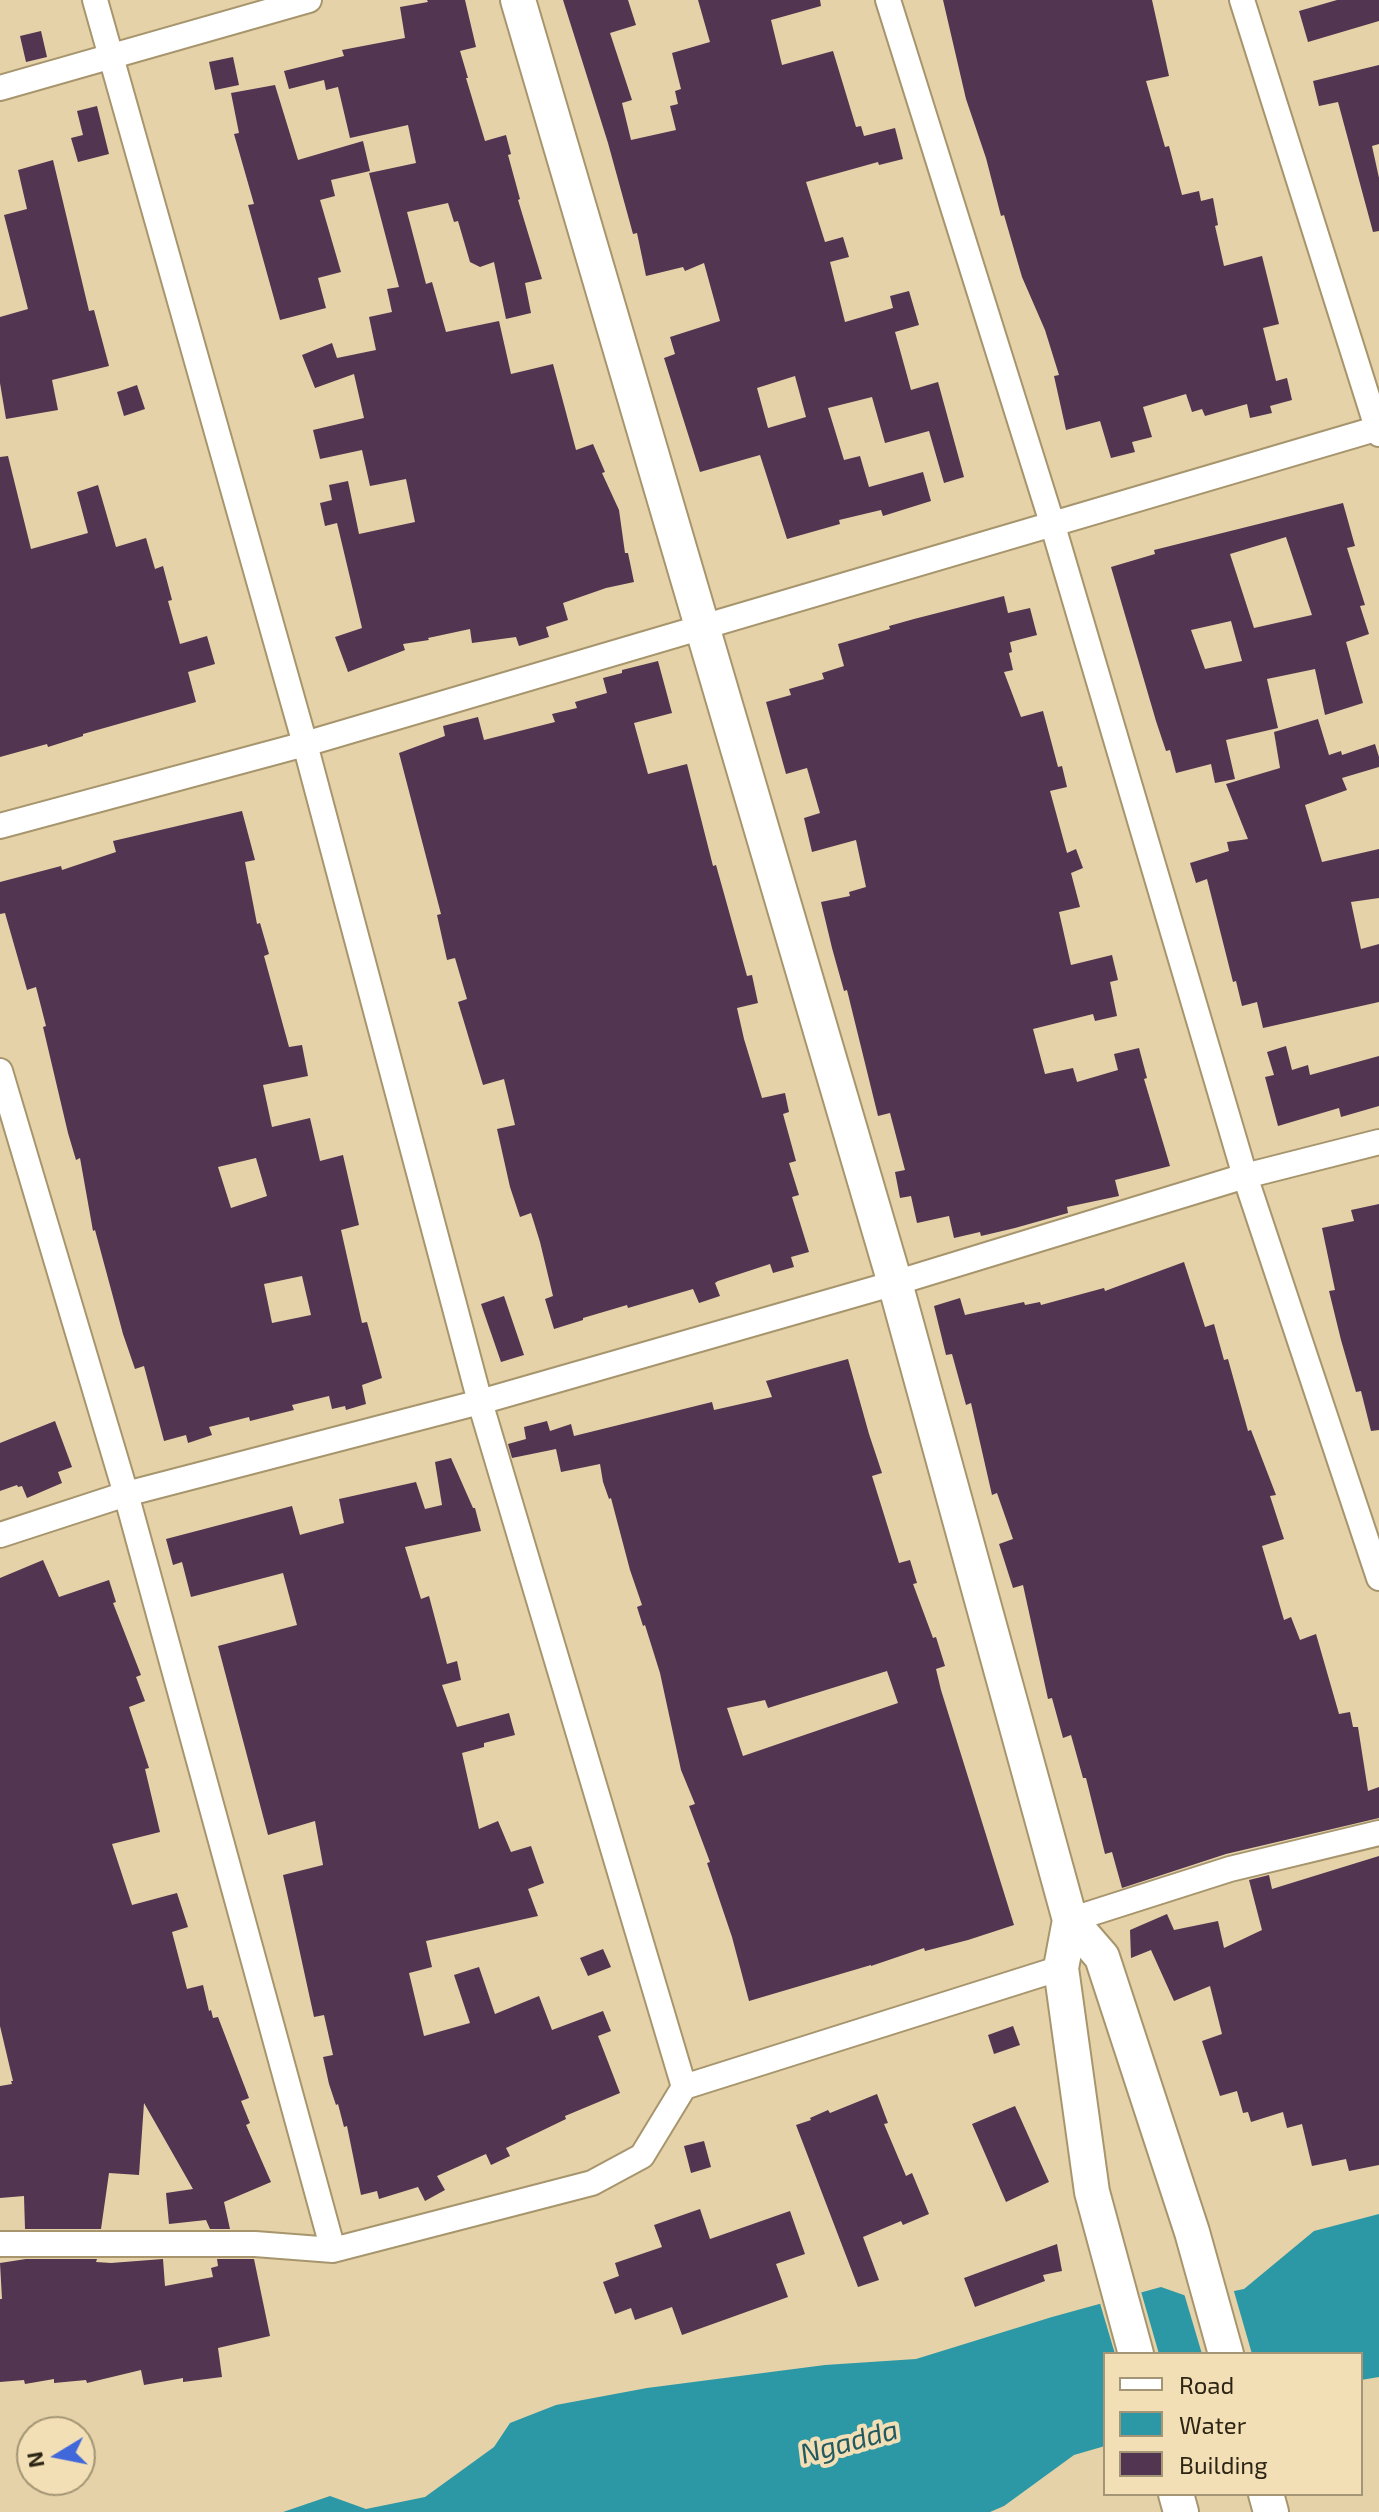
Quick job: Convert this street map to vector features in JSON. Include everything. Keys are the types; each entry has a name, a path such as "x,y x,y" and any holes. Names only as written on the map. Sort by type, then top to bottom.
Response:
{"main road":[{"path":"518,0 895,1283 1070,1920 1102,1957 1192,2232 1225,2352"},
{"path":"1070,1920 1061,1968 1092,2192 1135,2352"}],"street":[{"path":"95,0 305,744 480,1402 684,2087"},
{"path":"0,88 309,0"},
{"path":"888,0 1053,526 1245,1176 1379,1578"},
{"path":"0,826 305,744 1378,430 1242,0"},
{"path":"0,1071 126,1494 333,2250"},
{"path":"0,1535 126,1494 480,1402 895,1283 1245,1176 1379,1142"},
{"path":"1070,1920 1230,1869 1379,1833"},
{"path":"0,2244 255,2244 333,2250 592,2183 642,2156 684,2087 1061,1968"}],"water":[{"name":"Ngadda","path":"1379,2214 1379,2377 1363,2380 1363,2352 1103,2352 1103,2447 1074,2455 1004,2506 990,2512 283,2512 330,2496 366,2509 425,2497 494,2447 510,2423 556,2405 647,2388 825,2365 916,2359 1161,2287 1195,2299 1244,2289 1314,2231"}],"pier":[{"path":"1140,2288 1158,2352 1114,2352 1099,2300"},
{"path":"1233,2288 1251,2352 1201,2352 1183,2290 1195,2295"}],"building":[{"path":"427,0 465,0 476,47 460,51 466,78 485,141 506,135 518,200 542,279 525,283 531,313 506,319 494,262 480,267 470,262 458,221 454,222 448,203 407,212 426,284 432,282 446,332 499,321 511,374 553,364 576,450 593,444 605,472 602,473 619,510 625,553 628,553 634,582 563,603 568,620 546,627 549,637 519,646 516,637 472,643 470,629 403,644 405,650 348,672 335,637 362,628 337,523 325,526 320,503 332,500 329,485 348,481 359,534 415,522 406,479 370,486 362,450 320,459 313,430 364,418 354,374 315,388 302,355 332,343 337,358 376,350 369,317 392,312 387,289 399,287 369,173 416,163 408,125 350,138 338,87 326,90 324,80 289,89 284,71 344,56 342,50 405,38 400,7"},
{"path":"563,0 628,0 636,25 610,33 632,100 622,103 631,140 676,130 670,106 678,104 675,91 681,89 672,53 710,42 698,0 820,0 821,6 771,20 782,65 833,51 856,127 861,126 864,136 895,128 903,159 879,165 878,162 806,182 825,242 843,237 849,257 830,262 845,322 893,308 890,296 909,291 919,325 895,332 911,390 938,382 964,477 944,483 929,431 885,443 872,397 828,408 844,460 860,456 869,487 923,472 931,501 883,516 881,510 839,520 840,524 787,539 760,455 700,472 664,358 675,354 670,337 720,321 704,263 685,271 683,267 646,276 637,233 633,234","holes":["795,376 806,417 768,428 757,388"]},
{"path":"943,0 1152,0 1169,76 1146,81 1165,147 1169,146 1182,195 1199,191 1201,201 1213,198 1218,225 1215,226 1224,266 1262,256 1279,324 1263,328 1276,381 1287,378 1292,400 1270,406 1272,413 1250,418 1247,404 1205,416 1202,409 1192,412 1186,394 1143,407 1152,437 1132,442 1135,452 1111,458 1100,421 1066,430 1054,376 1059,375 1045,330 1022,277 1004,215 1001,216 966,99"},
{"path":"1337,0 1379,0 1379,21 1308,42 1299,11"},
{"path":"41,31 47,57 26,62 20,36"},
{"path":"233,57 239,85 215,90 209,62"},
{"path":"1379,65 1379,144 1372,146 1379,178 1379,231 1373,232 1338,102 1319,106 1313,81"},
{"path":"275,85 298,160 363,141 370,171 331,180 335,196 320,200 341,272 318,278 326,308 280,320 248,205 254,204 234,134 239,133 231,93"},
{"path":"97,106 109,154 78,162 71,138 83,135 77,111"},
{"path":"53,160 89,311 94,310 109,366 52,380 58,410 6,419 0,383 0,317 28,309 4,215 27,209 18,170"},
{"path":"137,385 145,409 124,416 117,392"},
{"path":"8,456 31,549 88,533 77,492 98,485 116,547 146,538 155,569 163,566 172,600 168,601 180,644 207,636 215,664 188,672 196,702 48,747 47,744 0,757 0,457"},
{"path":"1343,503 1355,546 1347,548 1365,605 1360,606 1369,634 1346,642 1363,703 1325,715 1315,669 1267,679 1278,728 1226,740 1235,779 1215,783 1211,764 1176,773 1170,750 1166,751 1156,721 1111,567 1155,554 1154,550","holes":["1286,537 1312,615 1254,628 1230,554","1231,621 1242,661 1205,669 1191,630"]},
{"path":"1004,596 1008,613 1030,608 1037,635 1010,642 1013,670 1004,672 1021,717 1043,711 1058,767 1062,766 1067,787 1050,791 1067,853 1076,849 1083,868 1071,873 1080,907 1059,912 1071,965 1112,955 1118,980 1110,982 1117,1016 1095,1021 1093,1014 1033,1029 1045,1074 1073,1068 1077,1082 1118,1070 1114,1054 1139,1048 1147,1078 1144,1079 1170,1166 1115,1180 1119,1196 1067,1207 1068,1213 981,1236 980,1232 954,1238 949,1216 917,1223 911,1196 900,1198 895,1172 905,1170 890,1113 878,1116 847,990 844,991 832,948 821,902 850,896 849,892 866,887 856,840 812,852 804,818 820,813 807,768 786,774 766,702 791,695 789,689 824,679 822,673 844,666 838,644 890,629 889,626"},
{"path":"658,661 672,713 634,723 648,774 687,764 713,866 716,865 747,976 752,975 758,1003 737,1008 744,1039 762,1098 785,1093 789,1112 783,1114 796,1161 789,1163 799,1195 792,1197 809,1252 791,1257 794,1267 773,1273 770,1264 718,1281 715,1283 720,1296 699,1303 693,1289 628,1308 627,1305 554,1329 545,1299 553,1296 540,1242 531,1213 520,1217 497,1129 515,1125 504,1079 483,1085 458,1002 467,999 455,958 447,960 437,915 441,914 399,753 445,736 443,726 478,717 484,740 555,722 552,714 577,708 575,702 607,693 603,678"},
{"path":"1318,719 1329,755 1341,751 1342,755 1375,744 1379,757 1379,767 1342,778 1347,790 1305,805 1322,862 1379,849 1379,898 1351,902 1361,949 1379,944 1379,1002 1263,1028 1257,1002 1242,1006 1207,879 1196,883 1190,863 1229,851 1227,842 1248,839 1226,784 1280,768 1274,732"},
{"path":"242,811 255,860 245,862 257,924 260,923 269,954 264,956 289,1047 302,1045 308,1076 263,1085 272,1127 310,1118 320,1161 343,1155 359,1225 341,1230 362,1323 367,1322 382,1378 362,1385 366,1404 346,1410 345,1406 332,1409 329,1396 292,1405 294,1410 209,1427 212,1435 188,1443 186,1435 164,1441 144,1366 135,1369 93,1231 80,1158 76,1160 68,1133 36,987 27,990 5,913 0,914 0,882 61,866 62,870 116,852 113,841","holes":["256,1158 267,1196 231,1208 218,1167","302,1276 311,1315 272,1323 264,1284"]},
{"path":"1286,1046 1292,1070 1308,1065 1310,1075 1379,1056 1379,1106 1341,1117 1339,1108 1278,1126 1265,1077 1274,1075 1267,1052"},
{"path":"1379,1204 1379,1430 1371,1431 1361,1391 1356,1392 1329,1291 1335,1290 1322,1228 1354,1221 1351,1210"},
{"path":"1184,1262 1205,1327 1214,1324 1224,1360 1228,1359 1248,1431 1251,1430 1276,1495 1270,1496 1284,1539 1262,1546 1284,1620 1291,1617 1300,1640 1316,1634 1339,1714 1350,1712 1353,1727 1358,1727 1368,1791 1379,1787 1379,1818 1226,1854 1122,1888 1112,1852 1105,1854 1086,1778 1083,1778 1071,1735 1063,1738 1052,1698 1048,1699 1023,1585 1013,1588 999,1544 1013,1539 997,1493 992,1495 971,1403 966,1405 952,1354 946,1355 934,1306 960,1298 965,1315 1024,1302 1025,1305 1040,1302 1041,1305 1104,1288 1105,1291"},
{"path":"504,1296 524,1355 501,1362 481,1304"},
{"path":"848,1359 882,1473 872,1476 899,1563 910,1560 917,1583 913,1584 933,1638 936,1637 945,1666 936,1669 941,1690 1014,1925 925,1951 924,1948 749,2001 707,1863 710,1862 689,1806 695,1804 681,1770 660,1673 637,1607 642,1605 600,1464 561,1472 556,1449 512,1458 508,1444 526,1439 524,1427 547,1421 550,1431 571,1424 574,1436 712,1402 714,1410 772,1397 766,1381","holes":["887,1671 898,1703 743,1756 727,1708 765,1700 768,1708"]},
{"path":"55,1421 72,1467 58,1472 62,1483 27,1498 22,1486 0,1491 0,1443"},
{"path":"451,1458 475,1508 481,1531 405,1547 421,1599 429,1596 447,1664 457,1661 461,1680 442,1685 457,1727 509,1713 515,1735 462,1753 479,1829 498,1821 511,1852 531,1846 544,1883 528,1889 538,1916 426,1941 432,1967 409,1973 424,2036 470,2023 454,1975 479,1967 495,2014 539,1996 552,2030 603,2011 611,2031 598,2036 620,2093 565,2116 566,2119 506,2148 510,2156 491,2165 486,2154 437,2176 445,2190 425,2201 418,2187 379,2199 377,2191 361,2195 347,2126 344,2127 336,2105 323,2057 333,2055 324,2015 314,2017 283,1875 323,1865 315,1821 268,1835 218,1646 297,1625 283,1573 191,1597 182,1562 173,1565 166,1539 292,1506 300,1535 344,1523 339,1499 416,1482 425,1509 442,1505 435,1462"},
{"path":"43,1560 59,1597 109,1580 116,1602 113,1603 141,1675 136,1677 145,1701 129,1707 149,1768 145,1769 160,1832 112,1844 132,1905 177,1893 188,1927 172,1932 187,1989 203,1985 209,2011 213,2018 218,2017 249,2098 241,2101 250,2123 246,2125 271,2182 224,2202 230,2229 210,2229 206,2220 169,2224 166,2193 193,2189 144,2103 139,2175 109,2173 101,2229 25,2229 24,2196 0,2198 0,2086 12,2084 13,2081 0,2026 0,1578"},
{"path":"1379,1856 1379,2165 1349,2171 1346,2159 1312,2166 1302,2124 1287,2128 1283,2112 1251,2122 1248,2112 1243,2113 1237,2091 1220,2096 1202,2041 1222,2034 1210,1986 1174,2001 1151,1950 1131,1958 1130,1930 1167,1914 1174,1930 1218,1921 1224,1948 1262,1930 1249,1880 1269,1875 1272,1889"},
{"path":"603,1949 611,1967 588,1976 580,1958"},
{"path":"1013,2026 1020,2045 994,2054 988,2035"},
{"path":"877,2094 888,2123 884,2124 906,2176 912,2173 929,2214 903,2225 901,2221 863,2237 879,2280 858,2287 796,2125 828,2110 830,2113"},
{"path":"1015,2106 1049,2182 1006,2202 972,2124"},
{"path":"704,2141 711,2167 691,2173 684,2146"},
{"path":"700,2209 710,2239 790,2211 805,2254 776,2264 788,2297 682,2335 672,2307 635,2320 631,2308 615,2314 603,2282 619,2276 615,2263 662,2247 654,2225"},
{"path":"1057,2244 1062,2271 1043,2275 1045,2281 975,2307 964,2278"},
{"path":"26,2259 97,2259 96,2262 111,2263 163,2259 165,2286 213,2277 211,2268 218,2266 217,2259 254,2259 270,2336 218,2348 222,2377 183,2382 183,2378 144,2385 141,2370 87,2383 86,2380 54,2383 54,2379 25,2384 24,2380 0,2382 0,2263"}]}
